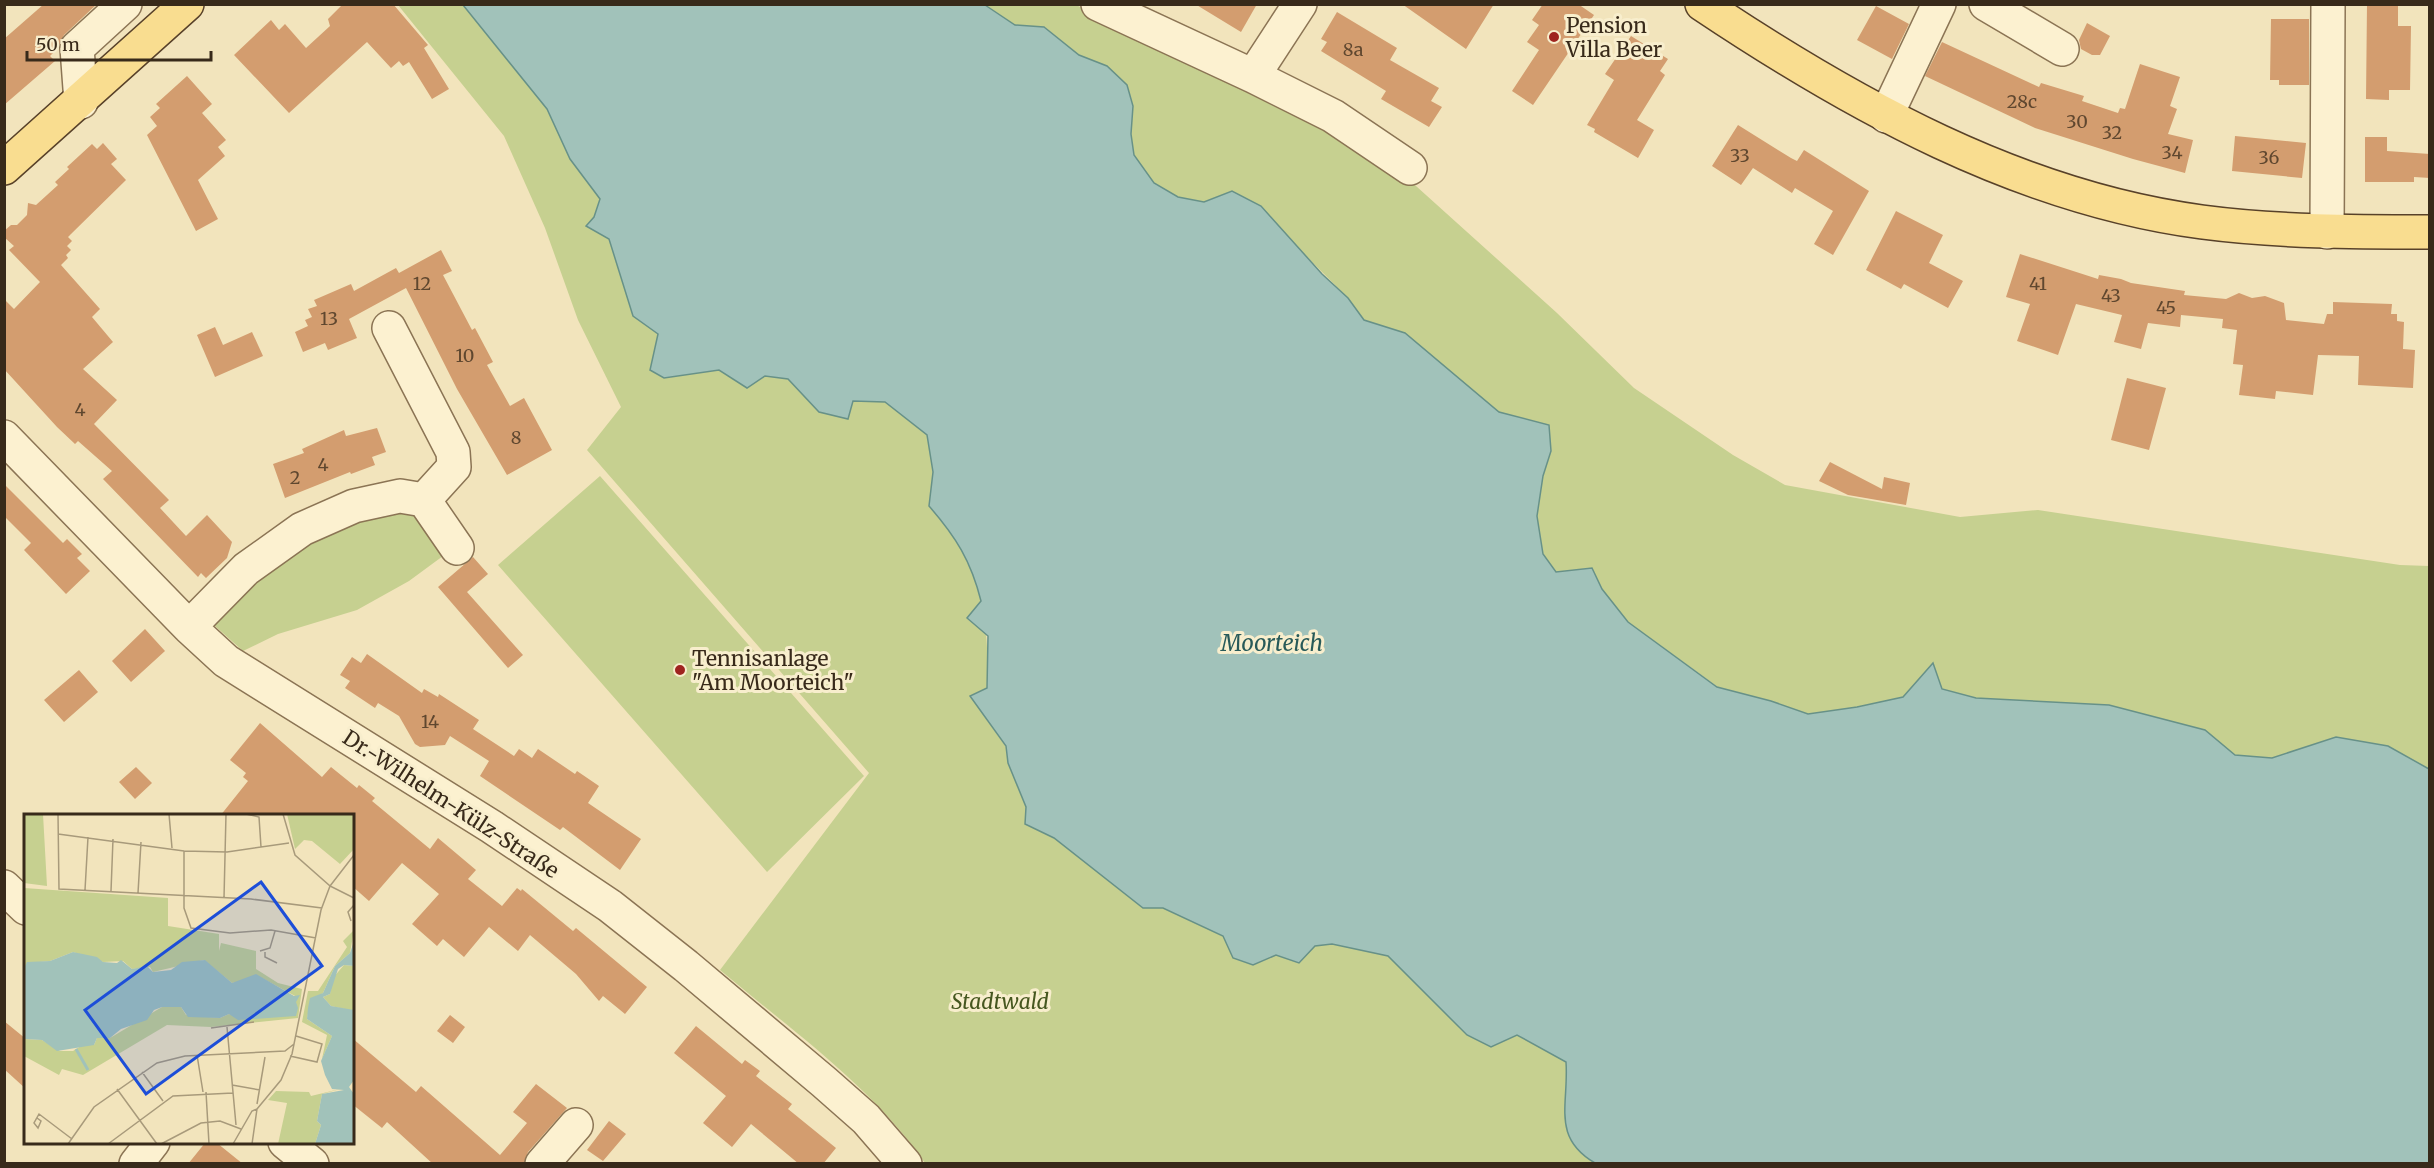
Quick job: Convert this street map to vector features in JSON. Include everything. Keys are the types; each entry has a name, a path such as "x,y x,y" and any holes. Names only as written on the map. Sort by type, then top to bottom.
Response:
{"main road":[{"path":"4,168 81,102 179,6"},
{"path":"1715,8 1886,116 1964,153 2033,179 2130,208 2202,222 2326,232 2430,232"}],"street":[{"path":"81,102 77,48 125,4"},
{"path":"1098,4 1333,116 1410,168"},
{"path":"1253,76 1300,4"},
{"path":"1886,116 1939,4"},
{"path":"1986,4 2062,49"},
{"path":"2326,232 2328,4"},
{"path":"389,328 453,452 454,467 424,500"},
{"name":"Dr.-Wilhelm-Külz-Straße","path":"4,437 189,627 226,661 492,827 609,906 693,972 824,1082 866,1119 905,1164"},
{"path":"189,627 246,569 302,529 354,506 400,496 424,500 457,548"},
{"path":"4,888 24,906"},
{"path":"542,1164 576,1125"},
{"path":"136,1164 152,1144"},
{"path":"286,1144 312,1164"}],"green space":[{"name":"Stadtwald","path":"398,5 463,5 547,109 570,159 600,199 594,217 609,239 633,316 658,334 650,370 665,378 719,370 747,387 765,376 788,379 819,412 853,401 885,402 927,435 933,472 929,506 957,538 973,574 983,611 987,649 987,688 970,696 1006,747 1008,763 1026,807 1025,824 1054,837 1143,908 1163,908 1223,936 1234,958 1253,965 1276,955 1299,963 1315,946 1332,944 1388,956 1432,1000 1491,1047 1517,1035 1567,1062 1565,1119 1568,1131 1581,1153 1595,1163 925,1163 904,1135 856,1084 720,970 869,773 587,450 621,407 578,320 545,228 504,136"},
{"path":"985,5 1076,5 1261,90 1406,177 1557,313 1634,388 1733,455 1785,485 1960,517 2038,510 2400,565 2429,566 2429,769 2388,746 2336,737 2272,759 2235,755 2205,730 2109,705 1976,698 1942,689 1933,663 1903,697 1808,714 1771,701 1718,687 1628,622 1602,589 1592,568 1556,572 1543,554 1537,516 1543,476 1551,451 1549,425 1499,412 1405,333 1364,320 1348,298 1296,246 1232,191 1204,202 1178,197 1154,183 1134,155 1131,134 1133,106 1107,66 1079,55 1045,27 1015,25"},
{"name":"Tennisanlage \"Am Moorteich\"","path":"600,476 864,776 767,872 498,565"},
{"path":"422,502 443,556 409,581 357,610 278,634 243,651 206,618 303,532"}],"water":[{"name":"Moorteich","path":"463,5 985,5 1015,25 1044,27 1079,55 1107,66 1127,85 1133,106 1131,134 1134,155 1154,183 1178,197 1204,202 1232,191 1261,206 1322,274 1348,298 1364,320 1405,333 1499,412 1549,425 1551,451 1543,476 1537,516 1543,554 1556,572 1592,568 1602,589 1628,622 1717,687 1771,701 1808,714 1903,697 1933,663 1942,689 1976,698 2109,705 2205,730 2235,755 2272,758 2336,737 2388,746 2429,769 2429,1163 1595,1163 1581,1153 1567,1131 1565,1119 1566,1062 1517,1035 1491,1047 1467,1035 1388,956 1332,944 1315,946 1299,963 1276,955 1253,965 1233,958 1223,936 1163,908 1143,908 1054,838 1025,824 1026,807 1008,763 1006,746 970,696 987,688 988,636 967,618 981,601 977,587 955,539 929,506 933,472 927,435 885,402 853,401 848,419 819,412 788,379 765,376 747,388 719,370 664,378 650,370 658,334 633,316 609,239 586,226 594,217 600,199 570,159 547,109"}],"building":[{"path":"44,4 97,4 64,35 58,48 50,56 55,61 4,105 4,39"},
{"path":"343,4 393,4 428,45 424,48 449,89 432,99 409,62 403,66 399,61 391,68 367,42 289,113 234,55 271,20 279,30 285,24 306,48 330,26 328,19"},
{"path":"1195,4 1257,4 1241,32"},
{"path":"1402,4 1494,4 1466,49"},
{"name":"Pension Villa Beer","path":"1543,4 1578,4 1594,15 1533,105 1512,91 1539,50 1527,42 1539,25 1532,20"},
{"path":"2367,4 2398,4 2398,26 2411,26 2410,90 2389,90 2389,100 2366,99"},
{"path":"1876,6 1909,24 1892,59 1857,40"},
{"path":"1337,12 1397,48 1390,60 1439,88 1431,101 1442,107 1429,127 1381,99 1386,91 1321,51 1327,42 1321,39"},
{"path":"2271,19 2309,19 2309,85 2279,85 2279,80 2270,80"},
{"path":"2087,23 2110,36 2100,55 2092,55 2081,49 2079,40"},
{"path":"1631,36 1668,59 1660,71 1665,75 1637,120 1654,130 1638,158 1594,132 1595,129 1587,125 1614,80 1605,74"},
{"path":"1942,42 2039,87 2041,83 2084,96 2082,101 2118,113 2120,108 2125,109 2140,64 2180,77 2170,106 2177,109 2168,134 2193,140 2185,173 2035,128 1925,76"},
{"path":"187,76 212,104 202,113 226,140 218,147 225,156 198,180 218,219 196,231 147,135 157,126 150,117 160,108 156,104"},
{"path":"1738,125 1797,161 1804,150 1869,191 1833,255 1814,244 1833,211 1795,188 1792,193 1753,168 1741,185 1712,166"},
{"path":"2235,136 2306,143 2302,178 2232,171"},
{"path":"2365,137 2387,137 2387,151 2430,154 2430,178 2414,177 2414,182 2365,182"},
{"path":"103,143 117,159 111,164 126,180 68,237 72,241 67,246 71,250 66,255 68,258 61,265 100,309 92,317 113,342 83,369 117,400 94,424 169,500 160,508 186,536 207,515 232,542 227,558 206,578 201,573 198,577 103,479 112,471 78,441 75,444 57,427 4,369 4,299 14,309 40,282 9,250 14,246 4,237 4,231 11,225 17,225 27,215 28,203 36,205 58,185 55,182 69,169 67,167 92,144 97,149"},
{"path":"1896,211 1943,235 1929,263 1963,281 1948,308 1904,284 1901,289 1866,270"},
{"path":"441,250 452,271 443,275 472,330 475,328 493,362 487,365 510,406 524,398 552,450 507,475 457,389 406,288 349,319 357,338 328,350 325,343 303,352 295,332 308,326 305,320 312,317 308,309 317,306 314,300 351,284 354,291 396,268 399,273"},
{"path":"2020,254 2098,279 2099,275 2121,279 2131,283 2185,291 2184,295 2226,299 2239,293 2252,298 2265,296 2284,303 2286,320 2324,324 2327,314 2333,314 2333,302 2392,304 2391,314 2397,314 2397,321 2404,322 2403,349 2415,350 2413,388 2358,385 2359,356 2318,355 2313,395 2276,391 2275,399 2239,395 2243,365 2233,364 2237,330 2222,328 2223,319 2181,315 2180,327 2148,323 2141,349 2114,342 2122,315 2076,304 2058,355 2017,341 2030,304 2006,297"},
{"path":"215,327 223,345 252,332 263,356 215,377 197,335"},
{"path":"2127,378 2166,388 2149,450 2111,440"},
{"path":"377,428 386,452 372,457 375,465 351,474 350,472 285,498 273,464 304,453 302,449 344,430 346,436"},
{"path":"1830,462 1882,489 1884,477 1910,483 1906,505 1848,495 1819,481"},
{"path":"4,484 63,543 67,539 82,554 77,558 90,571 66,594 24,550 31,543 4,516"},
{"path":"473,557 488,574 467,592 523,655 508,668 438,587"},
{"path":"145,629 165,651 131,682 112,661"},
{"path":"367,654 422,693 424,689 438,697 439,694 479,720 473,729 514,756 519,749 532,758 538,749 575,774 577,771 599,786 588,803 641,839 620,870 563,827 560,830 480,776 489,761 450,736 445,745 420,747 415,744 399,716 378,703 375,708 345,688 350,681 340,675 352,657 361,663"},
{"path":"79,670 98,692 64,722 44,700"},
{"path":"260,723 322,777 331,767 357,788 359,785 375,798 372,801 430,849 438,838 476,870 468,879 502,906 517,888 521,891 522,889 573,931 576,928 647,987 625,1014 603,996 599,1001 576,974 530,935 518,951 489,927 464,957 443,939 437,946 412,924 439,894 402,863 369,901 354,888 354,814 222,814 248,781 243,777 246,773 230,760"},
{"path":"136,767 152,783 135,799 119,782"},
{"path":"450,1015 465,1027 453,1043 437,1031"},
{"path":"4,1021 24,1037 24,1087 4,1069"},
{"path":"696,1026 742,1064 745,1060 760,1071 756,1076 792,1104 788,1109 836,1148 823,1164 799,1164 751,1124 732,1147 703,1123 726,1096 674,1053"},
{"path":"354,1040 416,1092 421,1086 500,1155 527,1123 513,1112 536,1084 567,1108 528,1152 524,1164 433,1164 387,1122 382,1128 354,1106"},
{"path":"609,1121 626,1134 603,1161 587,1150"},
{"path":"204,1144 218,1144 243,1164 188,1164"}],"place":[{"name":"Pension Villa Beer","path":"1554,37"},
{"name":"Tennisanlage \"Am Moorteich\"","path":"680,670"}]}
